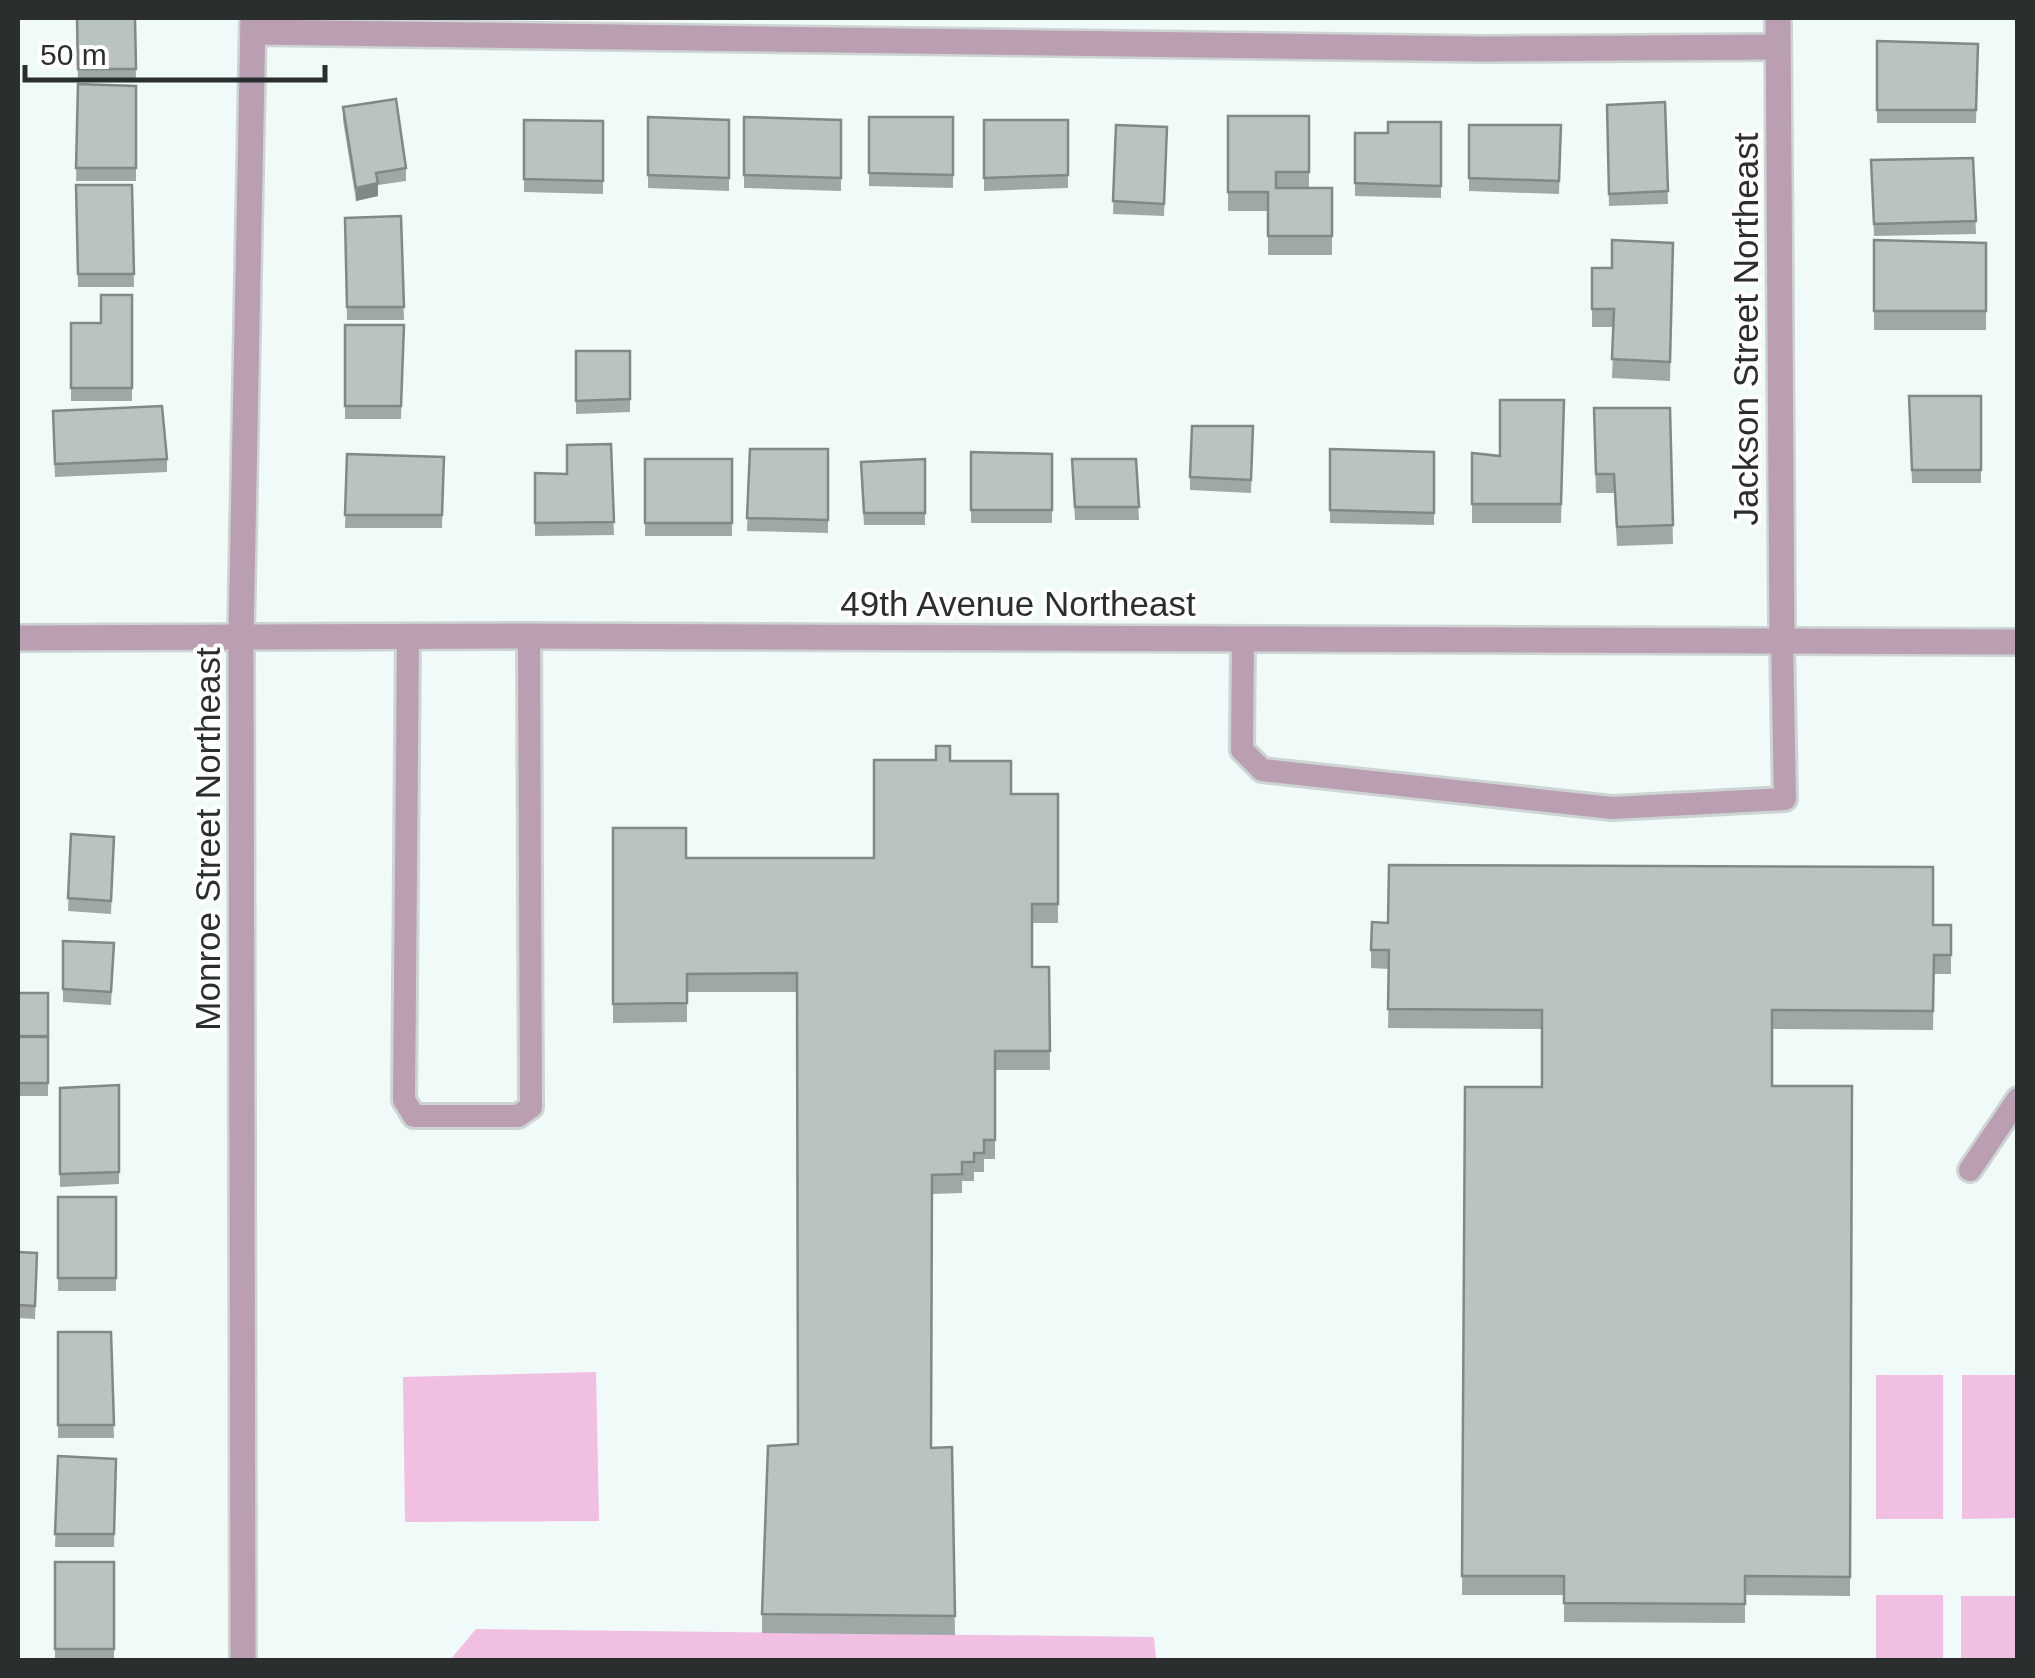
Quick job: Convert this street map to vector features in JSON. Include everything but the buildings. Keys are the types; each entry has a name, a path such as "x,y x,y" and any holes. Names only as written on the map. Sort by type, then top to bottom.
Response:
{"street":[{"name":"Jackson Street Northeast","path":"1778,18 1782,640"},
{"path":"253,25 1483,49 1778,47"},
{"name":"Monroe Street Northeast","path":"243,1660 241,636 253,25"},
{"name":"49th Avenue Northeast","path":"18,638 528,636 2018,642"}],"lane":[{"path":"408,636 404,1100 414,1116 518,1116 532,1107 528,636"},
{"path":"1243,639 1242,750 1262,770 1612,808 1785,799 1782,640"},
{"path":"1970,1170 2018,1099"}],"shaded area":[{"path":"596,1372 599,1521 405,1522 403,1377"},
{"path":"1876,1375 1943,1375 1943,1519 1876,1519"},
{"path":"1962,1375 2017,1375 2017,1518 1962,1519"},
{"path":"1876,1595 1943,1595 1943,1660 1876,1660"},
{"path":"1961,1596 2017,1596 2017,1660 1961,1660"},
{"path":"476,1629 1154,1637 1156,1660 450,1660"}]}
